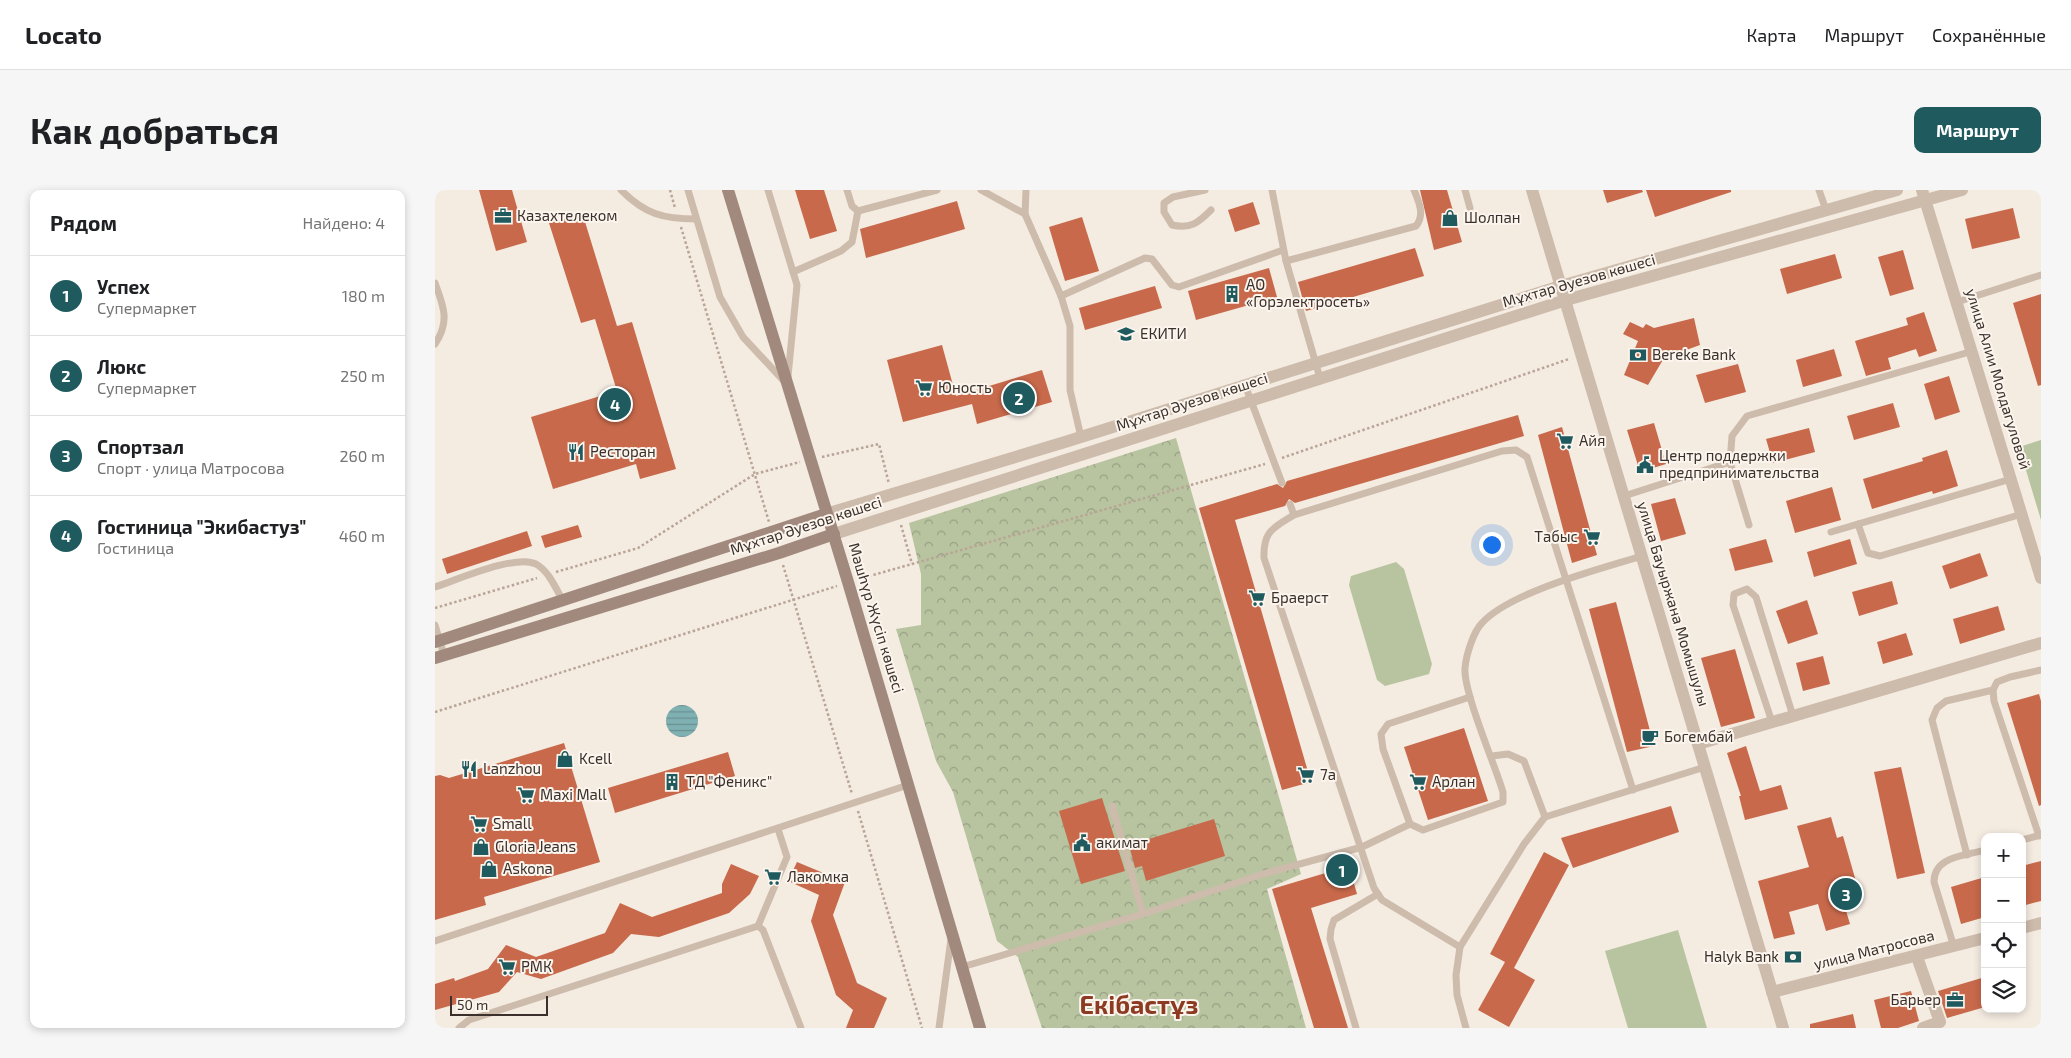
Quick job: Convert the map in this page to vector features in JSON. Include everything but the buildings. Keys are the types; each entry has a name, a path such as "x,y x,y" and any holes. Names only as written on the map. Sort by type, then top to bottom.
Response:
{"main road":[{"name":"Мәшһүр Жүсіп көшесі","path":"728,190 848,582 980,1028"},
{"name":"Мұхтар Әуезов көшесі","path":"438,642 772,534 826,514"},
{"name":"Мұхтар Әуезов көшесі","path":"440,656 779,553 833,534"}],"street":[{"name":"улица Бауыржана Момышулы","path":"1532,190 1783,1028"},
{"name":"Мұхтар Әуезов көшесі","path":"826,514 1081,437 1561,286 1897,190"},
{"name":"Мұхтар Әуезов көшесі","path":"833,534 1566,300 1923,196 1962,190"},
{"name":"улица Алии Молдагуловой","path":"1923,196 1973,351 2041,578"},
{"path":"1698,744 2041,643"},
{"path":"2026,927 2041,923"},
{"name":"улица Матросова","path":"1772,992 1917,957 1981,939"},
{"path":"1917,957 1941,1025 1923,1028"}],"lane":[{"path":"621,190 637,206 659,216 679,219 696,218"},
{"path":"688,190 720,297 743,337 787,384"},
{"path":"768,190 797,286 787,384"},
{"path":"847,190 852,206 858,210 937,190"},
{"path":"981,190 1025,214"},
{"path":"1026,190 1025,214 1061,296 1070,326 1070,390 1081,437"},
{"path":"1205,190 1173,197 1164,203 1164,212 1172,225 1186,228 1198,223 1211,210"},
{"path":"1272,190 1286,262 1320,378"},
{"path":"1286,262 1416,226 1420,221 1421,212 1414,190"},
{"path":"1465,190 1470,208"},
{"path":"1819,190 1826,210"},
{"path":"793,272 841,251 852,242 858,210"},
{"path":"1061,296 1145,258 1152,259 1172,285 1179,287 1283,250"},
{"path":"1957,302 2041,275"},
{"path":"435,283 445,319 443,331 435,344"},
{"path":"1749,525 1730,462 1732,436 1747,416 1973,351"},
{"path":"1245,385 1282,483"},
{"path":"1461,947 1382,900 1374,888 1362,847 1264,558 1263,544 1269,531 1294,515 1502,451 1516,450 1527,457 1633,790"},
{"path":"1624,496 1730,462"},
{"path":"1831,532 2011,479"},
{"path":"1290,504 1294,515"},
{"path":"1859,524 1868,553 1880,556 2022,514"},
{"path":"1470,697 1388,724 1381,734 1383,749 1410,824 1423,830 1503,802 1503,792 1470,697 1464,669 1471,645 1481,623 1509,602 1565,581 1642,556"},
{"path":"435,587 511,562 525,561 536,564 547,574 563,601"},
{"path":"1772,722 1733,605 1734,594 1747,588 1756,596 1793,716"},
{"path":"435,625 440,656"},
{"path":"2026,839 2040,835 1994,700 1993,690 1997,682 2041,670"},
{"path":"1967,855 1932,720 1937,708 1947,701 1993,690"},
{"path":"1492,756 1508,754 1524,761 1545,818"},
{"path":"1466,1028 1457,995 1456,975 1461,947 1524,844 1545,818 1705,768"},
{"path":"435,941 908,785"},
{"path":"1111,806 1143,914"},
{"path":"962,967 1143,914 1263,874 1362,847 1410,824"},
{"path":"459,1028 469,1020 759,926 787,857 778,828"},
{"path":"1954,947 1934,882 1934,873 1939,865 1947,860 1981,851"},
{"path":"1356,1028 1330,939 1331,930 1334,920 1378,894"},
{"path":"759,926 763,930 801,1028"},
{"path":"939,1028 952,934"}],"path":[{"path":"670,190 772,534"},
{"path":"435,712 848,582 1275,461 1582,354"},
{"path":"435,608 638,548 755,474 810,459 879,444"},
{"path":"779,553 922,1028"}],"green space":[{"path":"1176,438 1301,874 1267,889 1306,1028 1042,1028 1018,957 997,941 953,792 936,761 896,629 921,625 921,574 909,523"},
{"path":"2041,440 2041,520 2019,447"},
{"path":"1396,562 1404,569 1432,664 1429,674 1385,686 1377,680 1349,585 1351,576"},
{"path":"1678,930 1707,1028 1628,1028 1605,951"}],"water":[{"path":"682,705 693,710 698,721 693,732 682,737 671,732 666,721 671,710"}],"place":[{"name":"Казахтелеком","path":"503,216"},
{"name":"Шолпан","path":"1450,218"},
{"name":"АО «Горэлектросеть»","path":"1232,294"},
{"name":"ЕКИТИ","path":"1126,334"},
{"name":"Bereke Bank","path":"1638,355"},
{"name":"Юность","path":"924,388"},
{"name":"Люкс","path":"1019,398"},
{"name":"Гостиница \"Экибастуз\"","path":"615,404"},
{"name":"Айя","path":"1565,441"},
{"name":"Ресторан","path":"576,452"},
{"name":"Центр поддержки предпринимательства","path":"1645,465"},
{"name":"Табыс","path":"1592,537"},
{"name":"Браерст","path":"1257,598"},
{"name":"Богембай","path":"1650,737"},
{"name":"Kcell","path":"565,759"},
{"name":"Lanzhou","path":"469,769"},
{"name":"7а","path":"1306,775"},
{"name":"ТД \"Феникс\"","path":"672,782"},
{"name":"Арлан","path":"1418,782"},
{"name":"Maxi Mall","path":"526,795"},
{"name":"Small","path":"479,824"},
{"name":"акимат","path":"1082,843"},
{"name":"Gloria Jeans","path":"481,847"},
{"name":"Askona","path":"489,869"},
{"name":"Успех","path":"1342,870"},
{"name":"Лакомка","path":"773,877"},
{"name":"Спортзал","path":"1846,894"},
{"name":"Halyk Bank","path":"1793,957"},
{"name":"РМК","path":"507,967"},
{"name":"Барьер","path":"1955,1000"}],"district":[{"name":"Екібастұз","path":"1139,1005"}]}
